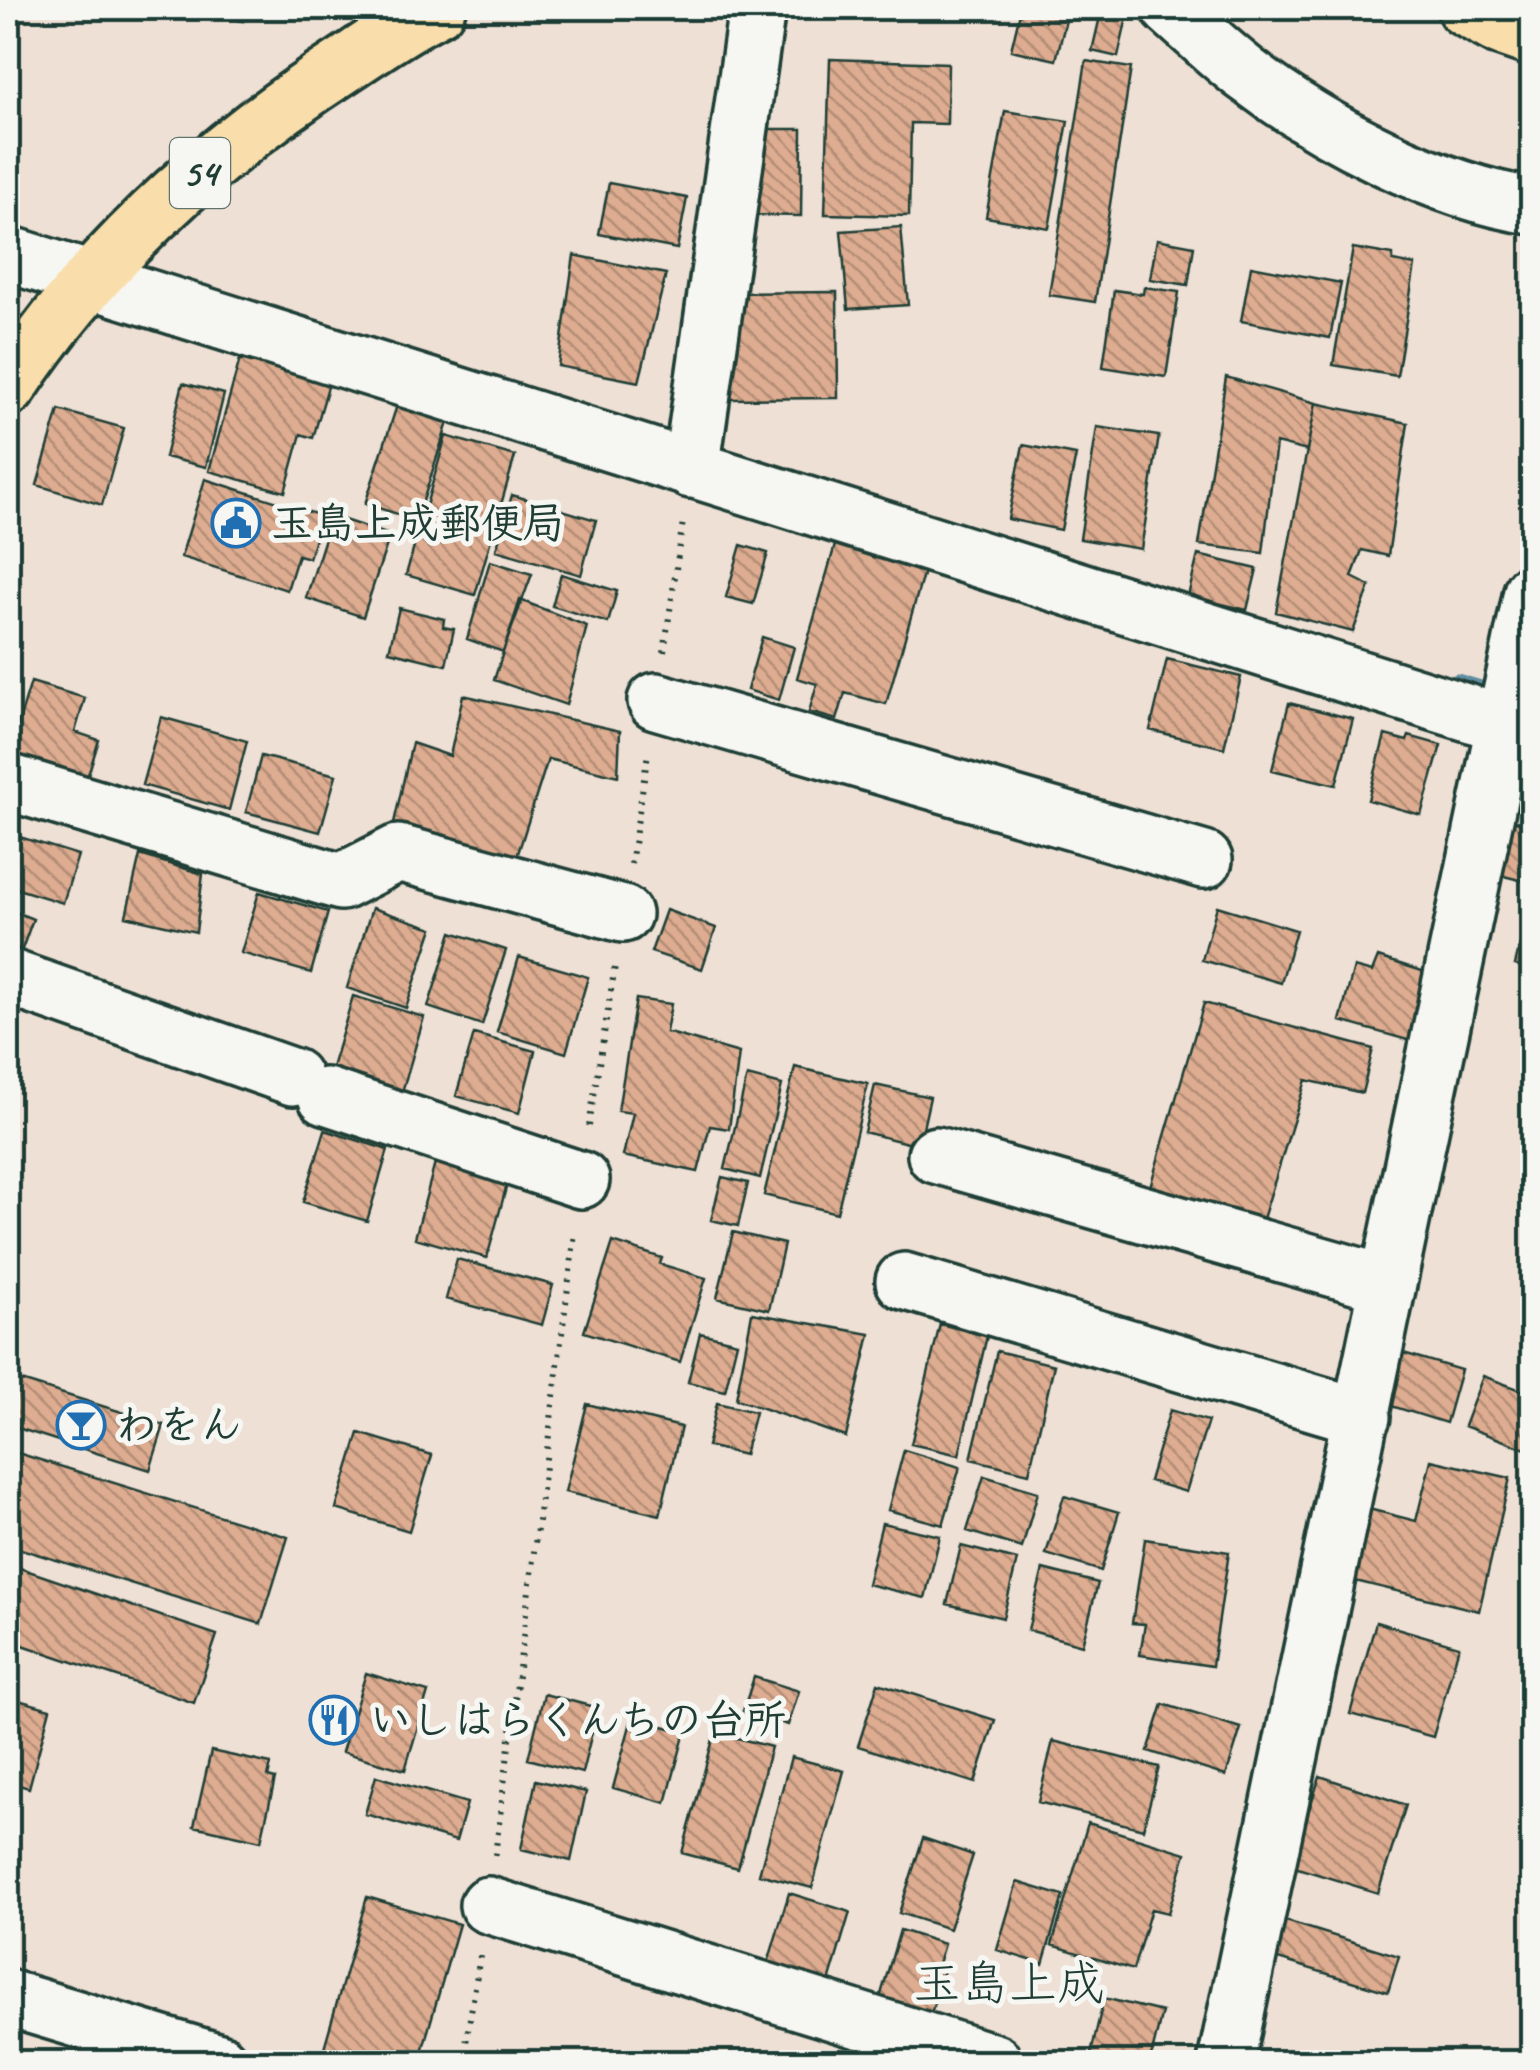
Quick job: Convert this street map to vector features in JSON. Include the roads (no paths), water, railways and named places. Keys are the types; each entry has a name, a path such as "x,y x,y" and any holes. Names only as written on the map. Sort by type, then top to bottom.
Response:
{"main road":[{"name":"54","path":"8,388 32,352 92,280 175,194 272,112 436,8"},
{"path":"1465,8 1500,27 1532,38"}],"street":[{"path":"691,468 757,8"},
{"path":"1170,8 1247,75 1394,164 1532,206"},
{"path":"8,254 1519,729"},
{"path":"1226,2062 1362,1418 1386,1284 1519,729 1532,592"},
{"path":"656,701 1204,860"},
{"path":"8,782 341,882 398,854 624,914"},
{"path":"8,977 581,1180"},
{"path":"936,1155 1386,1284"},
{"path":"904,1281 1362,1418"},
{"path":"488,1905 994,2062"},
{"path":"8,1998 220,2062"}],"waterway":[{"path":"1457,681 1484,689"}],"place":[{"name":"玉島上成郵便局","path":"236,523"},
{"name":"わをん","path":"81,1425"},
{"name":"いしはらくんちの台所","path":"334,1720"}],"district":[{"name":"玉島上成","path":"1009,1983"}]}
